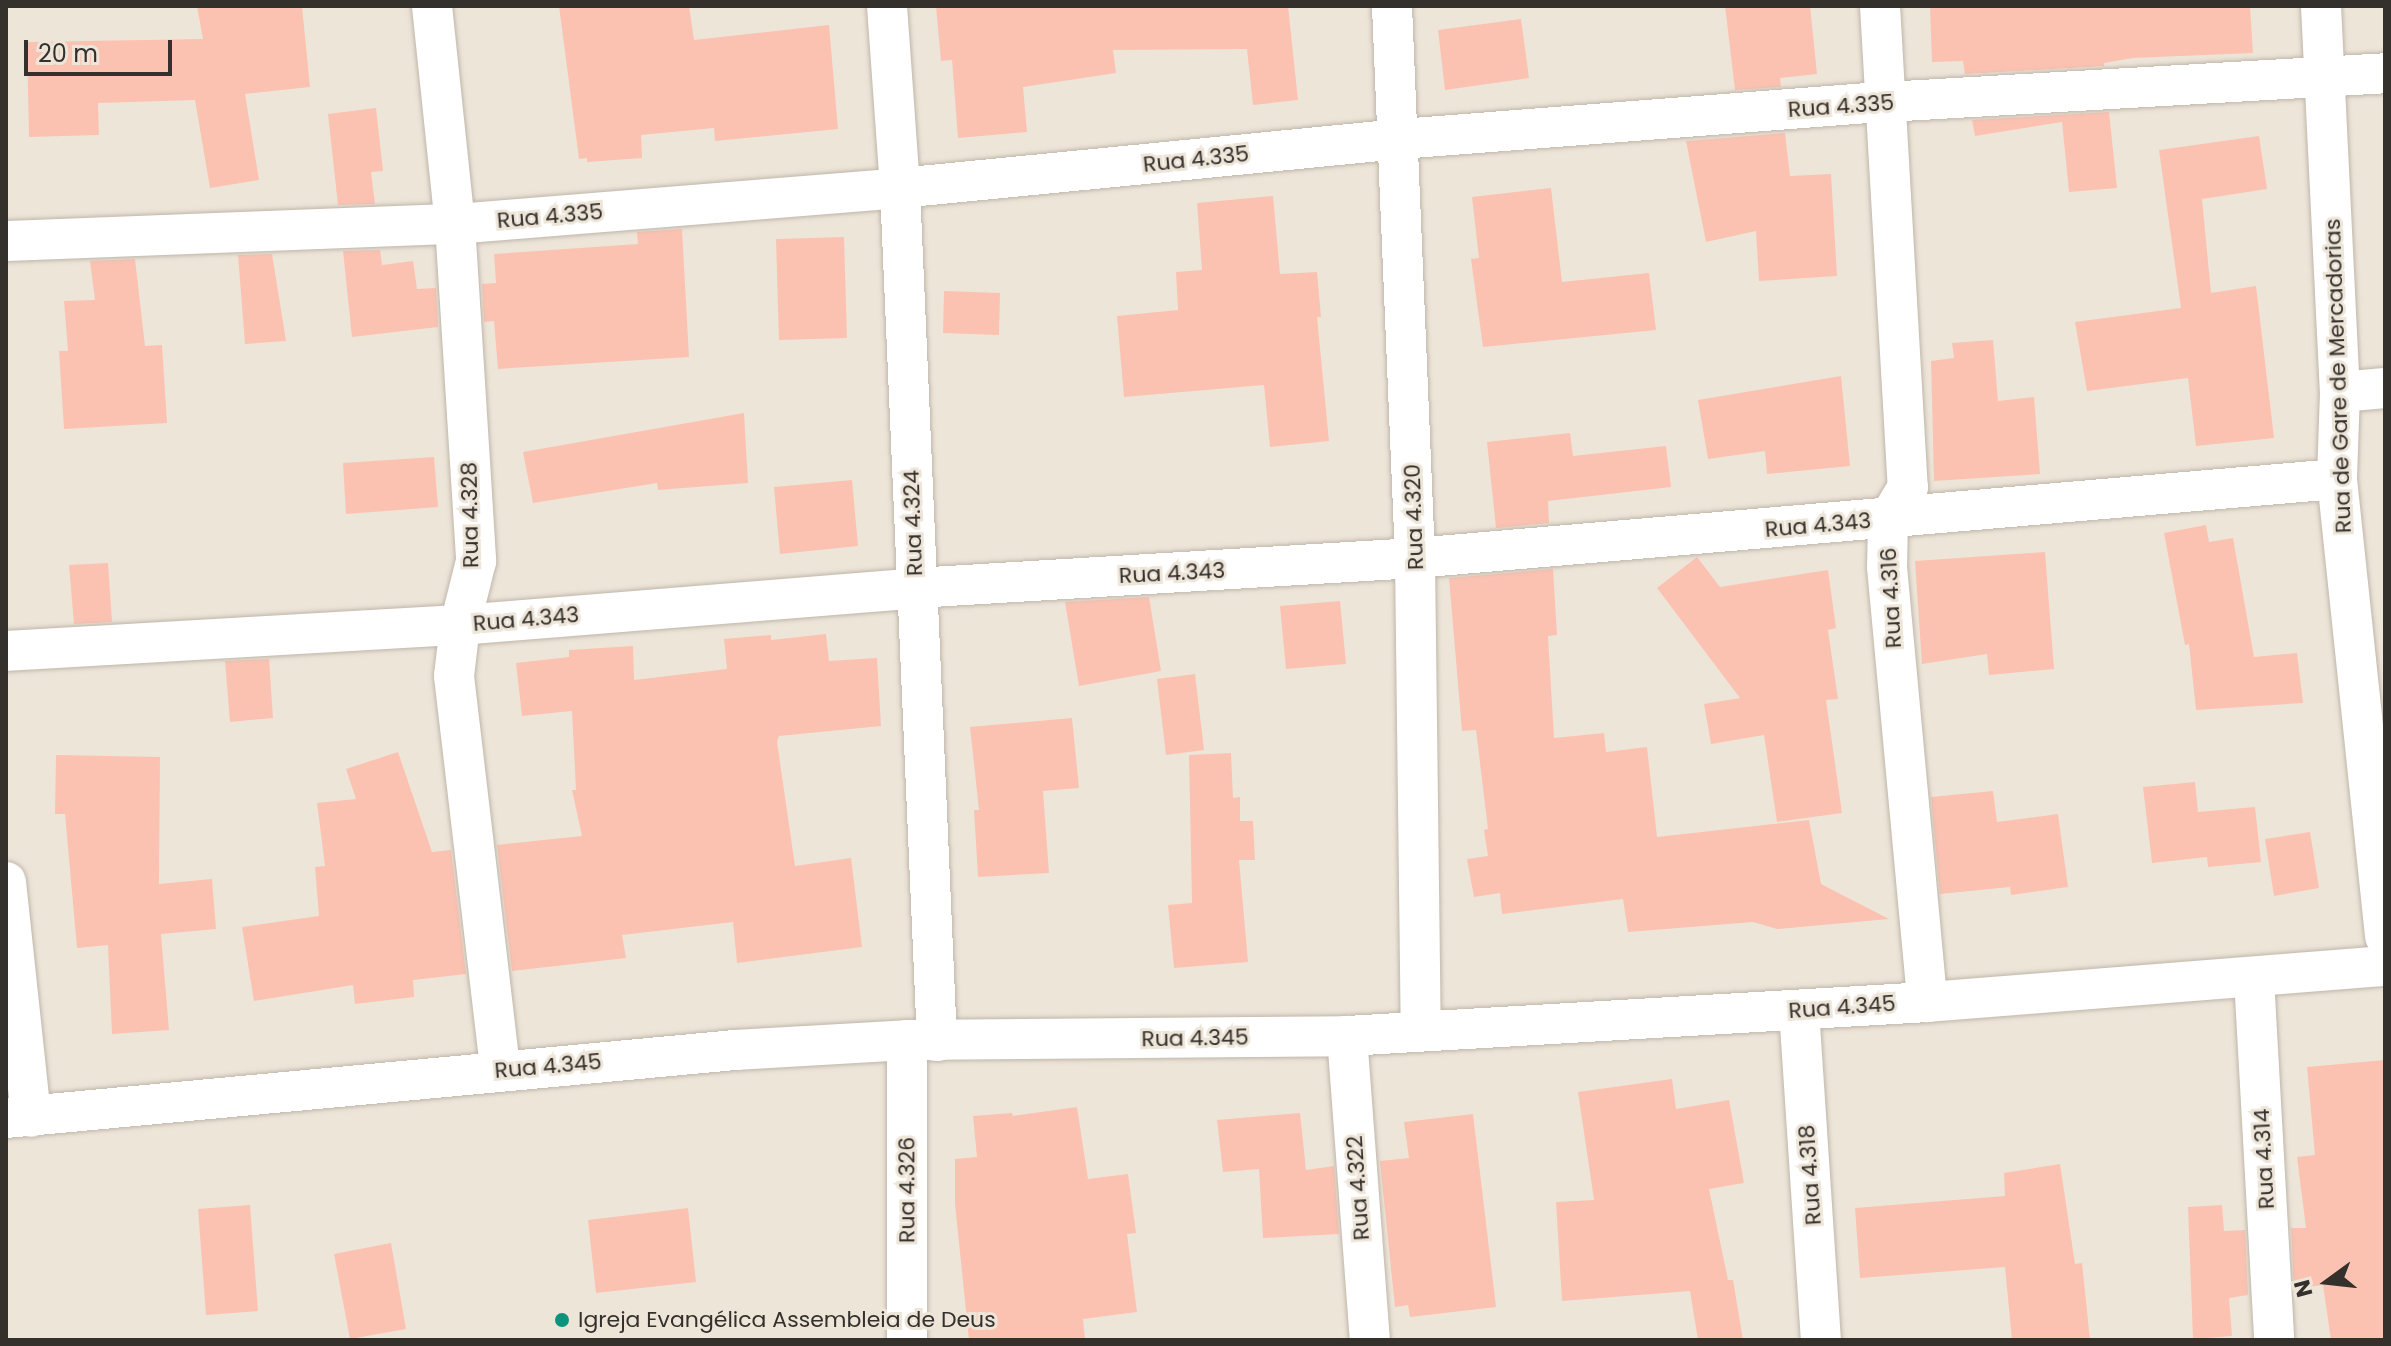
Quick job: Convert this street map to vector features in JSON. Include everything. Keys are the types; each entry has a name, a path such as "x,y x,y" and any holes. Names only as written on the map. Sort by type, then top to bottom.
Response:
{"street":[{"name":"Rua 4.328","path":"432,6 455,224 476,561 460,625 454,676 500,1070"},
{"name":"Rua 4.324","path":"887,6 900,188 915,588 922,1040"},
{"name":"Rua 4.320","path":"1392,6 1400,139 1415,558 1421,1029"},
{"name":"Rua 4.316","path":"1880,6 1908,487 1888,520 1887,567 1927,1002"},
{"name":"Rua de Gare de Mercadorias","path":"2321,6 2340,392 2337,479 2385,936"},
{"name":"Rua 4.335","path":"6,241 455,224 900,188 1400,139 1886,102 2385,73"},
{"path":"2340,392 2385,388"},
{"name":"Rua 4.343","path":"6,651 460,625 915,588 1415,558 1888,520 2337,479"},
{"path":"6,882 19,1118"},
{"name":"Rua 4.345","path":"19,1118 500,1070 922,1040 1347,1036 1421,1029 1927,1002 2385,966"},
{"name":"Rua 4.314","path":"2254,978 2274,1340"},
{"name":"Rua 4.318","path":"1799,1010 1821,1340"},
{"name":"Rua 4.322","path":"1347,1036 1370,1340"},
{"name":"Rua 4.326","path":"907,1340 922,1040"}],"building":[{"path":"197,6 302,6 310,87 245,94 259,180 210,188 195,100 98,103 99,135 29,137 27,42 203,39"},
{"path":"559,6 689,6 694,40 829,25 838,129 715,141 714,128 641,135 642,158 587,162 587,158 579,159"},
{"path":"936,6 1288,6 1298,100 1253,105 1247,49 1113,50 1116,73 1023,87 1027,132 958,138 952,60 941,61"},
{"path":"1725,6 1810,6 1817,74 1780,78 1781,87 1735,90"},
{"path":"1930,6 2250,6 2253,53 2133,58 2104,63 2104,66 1965,74 1963,61 1932,62"},
{"path":"1521,19 1529,78 1445,90 1438,30"},
{"path":"376,108 383,171 371,172 375,204 338,205 328,114"},
{"path":"2109,112 2117,188 2069,192 2062,122 1975,136 1972,120"},
{"path":"1785,133 1790,176 1831,174 1837,276 1759,281 1756,231 1706,242 1686,141"},
{"path":"2259,136 2267,189 2202,199 2211,293 2256,286 2274,438 2196,446 2188,378 2087,391 2075,322 2181,308 2159,150"},
{"path":"1551,188 1562,282 1649,273 1656,330 1483,347 1471,259 1479,258 1472,197"},
{"path":"1273,196 1280,274 1317,272 1321,317 1317,317 1329,441 1270,447 1264,385 1124,397 1117,316 1178,310 1176,272 1202,270 1197,203"},
{"path":"682,229 689,357 498,369 494,321 484,322 482,284 496,283 494,254 638,244 637,232"},
{"path":"844,237 847,338 779,340 776,239"},
{"path":"380,250 382,265 413,261 417,289 436,288 438,327 352,337 343,251"},
{"path":"272,254 286,341 245,344 238,255"},
{"path":"135,259 145,346 162,345 167,423 64,429 59,351 68,351 64,301 95,300 90,261"},
{"path":"944,291 1000,293 999,335 943,333"},
{"path":"1993,340 1998,401 2034,397 2040,474 1934,481 1931,361 1954,358 1952,343"},
{"path":"1841,376 1850,466 1767,474 1765,451 1708,459 1698,400"},
{"path":"744,413 748,483 658,490 657,483 533,503 523,452"},
{"path":"1570,433 1573,456 1666,446 1671,487 1548,501 1549,523 1496,528 1487,442"},
{"path":"434,457 438,507 346,514 343,463"},
{"path":"852,480 858,546 780,554 774,487"},
{"path":"2206,525 2209,542 2233,538 2254,657 2297,653 2303,703 2196,710 2189,644 2185,645 2164,533"},
{"path":"2045,552 2054,669 1989,675 1987,654 1922,664 1915,561"},
{"path":"1697,557 1720,587 1828,570 1836,628 1828,630 1838,699 1826,700 1842,813 1777,822 1764,735 1711,744 1704,704 1740,698 1657,588"},
{"path":"108,563 112,622 74,624 69,565"},
{"path":"1553,569 1557,635 1548,636 1554,738 1604,733 1606,752 1647,747 1657,837 1809,820 1821,884 1889,919 1777,929 1753,922 1628,932 1623,899 1502,914 1500,893 1474,897 1467,859 1488,856 1484,830 1488,829 1476,730 1462,731 1449,578"},
{"path":"1149,597 1161,671 1079,686 1065,602"},
{"path":"1340,601 1346,664 1286,669 1280,606"},
{"path":"826,634 829,661 877,658 881,726 779,736 777,742 795,866 851,858 862,947 737,963 733,922 622,935 626,958 512,971 497,845 582,836 572,790 576,790 572,711 522,716 516,663 569,657 569,650 633,646 634,680 727,669 724,639 771,635 771,640"},
{"path":"269,659 273,718 230,722 225,661"},
{"path":"1195,674 1204,750 1166,755 1157,679"},
{"path":"1072,718 1079,788 1043,791 1049,873 978,877 974,810 979,810 970,727"},
{"path":"398,752 432,852 451,850 466,974 413,980 414,997 355,1004 353,985 254,1001 242,927 319,916 315,867 325,866 317,803 356,799 346,769"},
{"path":"1231,753 1233,798 1240,797 1240,821 1253,821 1255,860 1239,860 1248,962 1174,968 1168,905 1192,903 1189,755"},
{"path":"56,755 160,757 159,884 212,879 216,929 161,934 169,1030 112,1034 108,945 77,948 65,814 55,814"},
{"path":"2195,782 2198,812 2255,807 2261,862 2208,867 2207,857 2152,863 2143,787"},
{"path":"1993,791 1997,822 2058,814 2068,887 2011,895 2010,887 1940,894 1931,797"},
{"path":"2310,832 2319,888 2274,896 2265,839"},
{"path":"2385,1060 2385,1340 2331,1340 2323,1285 2294,1289 2291,1228 2306,1228 2297,1157 2315,1155 2307,1067"},
{"path":"1672,1079 1676,1109 1729,1100 1744,1183 1709,1189 1728,1280 1733,1280 1743,1340 1698,1340 1690,1291 1562,1301 1556,1202 1594,1200 1578,1092"},
{"path":"1077,1107 1088,1179 1128,1174 1136,1233 1127,1234 1137,1312 1083,1319 1085,1340 969,1340 955,1204 955,1159 977,1157 973,1116 1012,1113 1013,1116"},
{"path":"1300,1113 1306,1170 1334,1166 1339,1234 1263,1238 1259,1169 1223,1172 1217,1120"},
{"path":"1473,1114 1496,1307 1410,1317 1408,1305 1395,1307 1380,1161 1409,1158 1404,1122"},
{"path":"2060,1164 2075,1264 2082,1263 2090,1340 2012,1340 2005,1267 1860,1278 1855,1208 2005,1196 2004,1173"},
{"path":"250,1205 258,1311 206,1315 198,1209"},
{"path":"2222,1205 2224,1231 2245,1230 2248,1295 2229,1298 2232,1336 2193,1339 2188,1207"},
{"path":"688,1208 696,1282 596,1293 588,1220"},
{"path":"391,1243 406,1329 350,1339 334,1254"}],"place":[{"name":"Igreja Evangélica Assembleia de Deus","path":"562,1320"}]}
